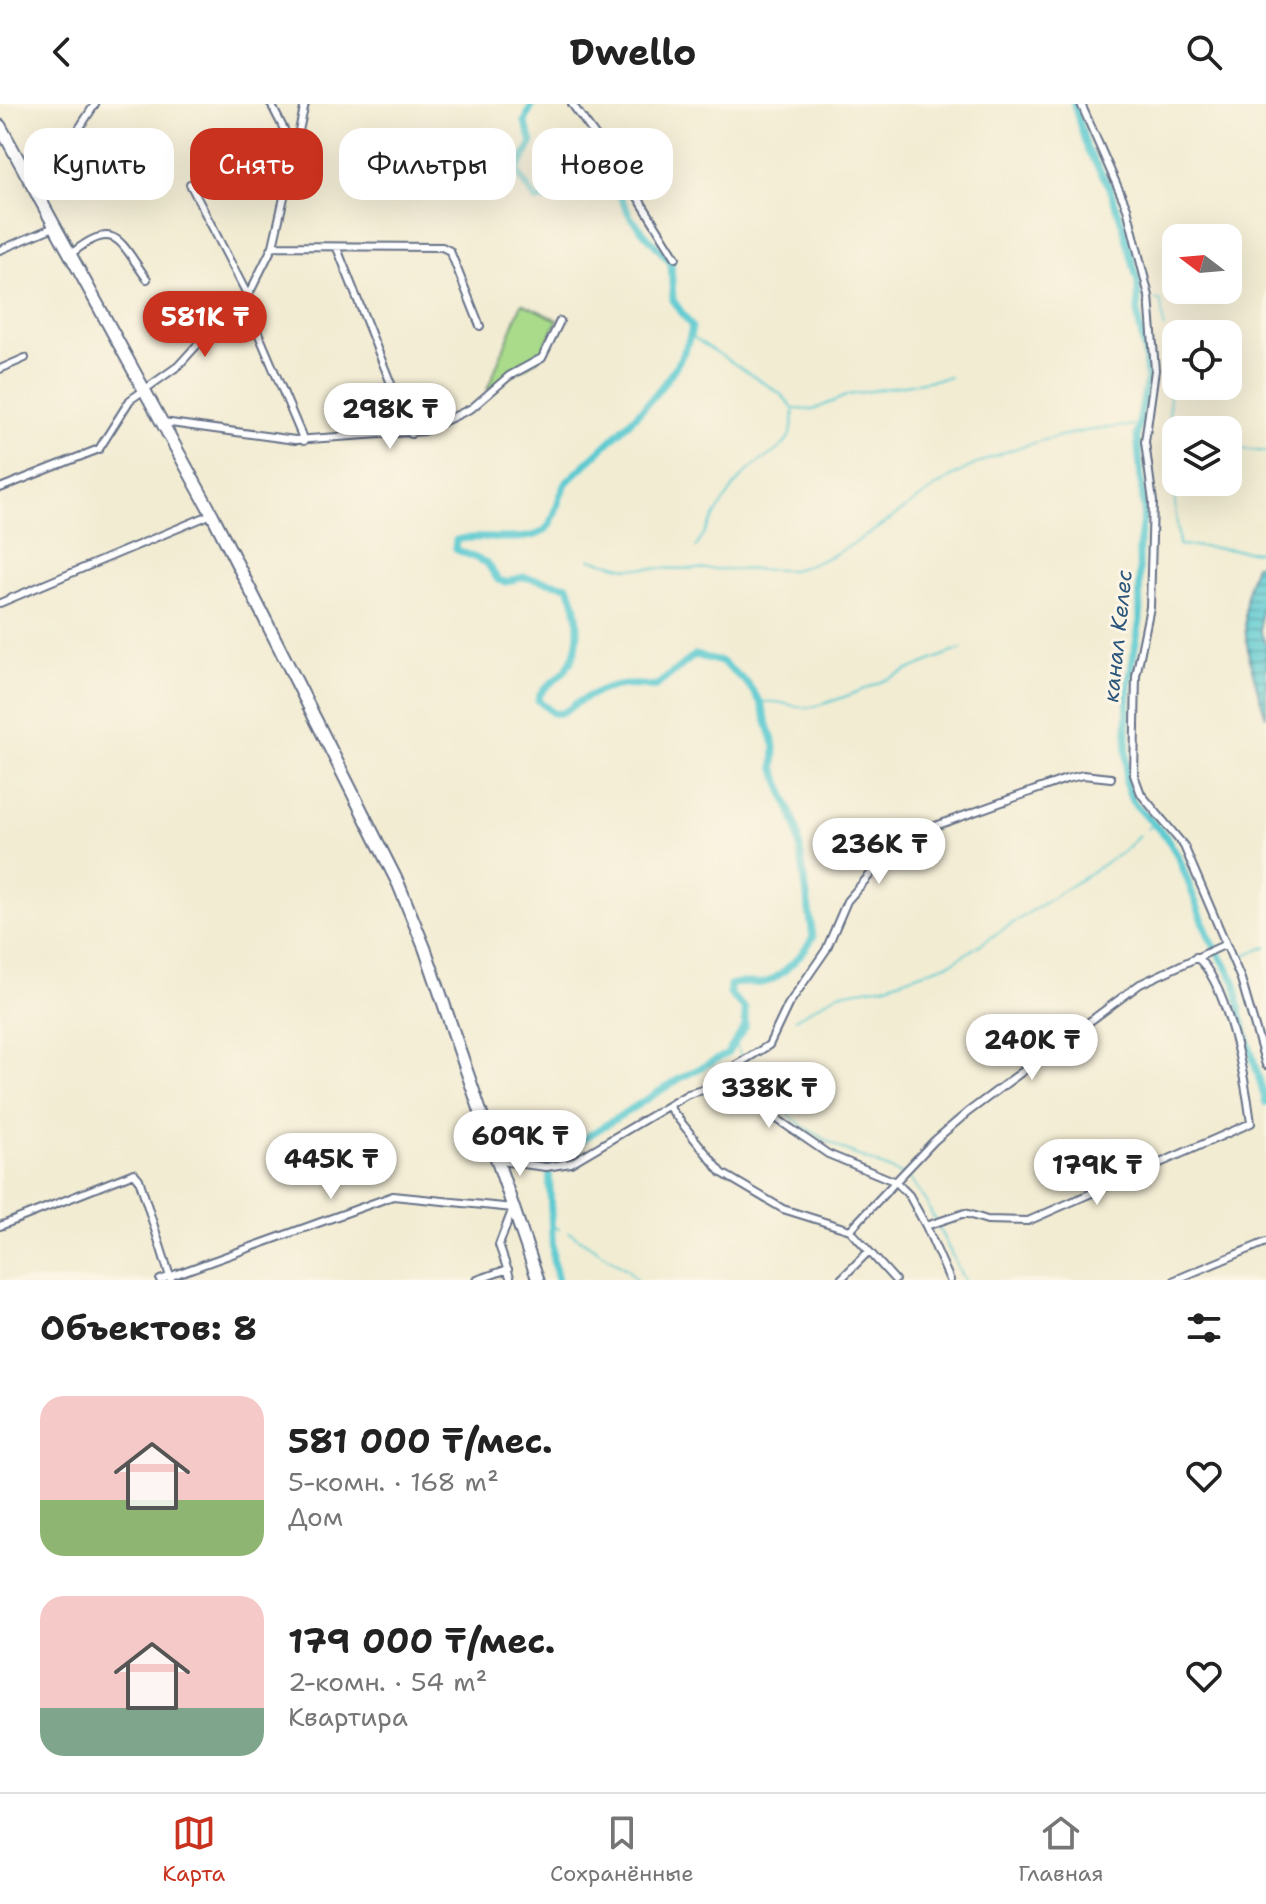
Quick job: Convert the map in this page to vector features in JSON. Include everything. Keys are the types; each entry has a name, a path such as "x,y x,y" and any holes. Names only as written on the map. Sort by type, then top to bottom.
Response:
{"highway":[{"path":"2,132 24,173"},
{"path":"39,200 212,514 398,883 425,949 538,1280"}],"street":[{"path":"79,128 95,104"},
{"path":"271,104 283,128"},
{"path":"298,128 305,104"},
{"path":"572,104 622,172 676,258"},
{"path":"1081,104 1127,208 1149,296 1155,370 1145,442 1153,502 1150,607 1136,676 1134,775 1141,794 1184,846 1241,979 1266,1065"},
{"path":"198,200 246,299 304,441"},
{"path":"0,488 99,449 108,441 118,415 145,389 178,366 208,333 246,299 273,246 282,200"},
{"path":"0,250 54,227"},
{"path":"69,254 93,236 114,237 124,242 147,279"},
{"path":"273,246 446,248 480,326"},
{"path":"337,248 411,434"},
{"path":"163,422 304,441 411,434 462,414 509,376 537,362 560,321"},
{"path":"0,369 25,358"},
{"path":"0,603 212,514"},
{"path":"723,1088 735,1066 769,1045 788,1005 826,950 847,901 902,838 1066,779 1083,775 1111,778"},
{"path":"850,1230 934,1141 1031,1063 1140,984 1224,945"},
{"path":"926,1226 965,1213 987,1220 1028,1221 1251,1123 1248,1098 1219,987 1207,965 1196,957"},
{"path":"496,1161 550,1167 571,1163 688,1094 723,1088 758,1103 828,1154 896,1182 909,1195 950,1280"},
{"path":"668,1106 722,1173 783,1209 850,1230 895,1280"},
{"path":"0,1226 134,1173 171,1278"},
{"path":"160,1280 393,1196 513,1208 499,1245 511,1280"},
{"path":"1175,1280 1266,1242"},
{"path":"840,1280 869,1251"},
{"path":"477,1280 508,1269"}],"green space":[{"path":"522,303 558,320 537,360 487,390"}],"water":[{"path":"1266,564 1266,603 1261,606 1260,630 1266,645 1266,717 1250,660 1245,622 1249,584 1255,565"}],"waterway":[{"path":"532,104 525,122 532,142 517,171 536,200 546,199 553,188 582,167 610,176 631,218 671,263 673,300 692,327 686,348 659,390 567,482 547,528 540,533 518,538 456,540 455,549 487,563 498,580 506,582 523,577 568,586 576,606 577,641 570,663 538,700 553,713 565,712 585,698 614,687 655,687 695,655 722,662 747,683 761,703 775,747 774,767 797,828 813,937 798,957 776,977 762,983 730,985 730,994 745,1009 745,1027 727,1054 679,1079 553,1158 549,1166 553,1260 558,1280"},
{"name":"канал Келес","path":"1074,104 1087,149 1108,184 1138,282 1138,318 1147,380 1137,435 1144,511 1139,548 1140,620 1128,687 1126,785 1132,801 1167,838 1179,858 1209,937 1236,983 1240,1013 1266,1103"},
{"name":"канал Келес","path":"1138,294 1145,297"},
{"path":"1156,300 1161,302 1163,320"},
{"path":"691,336 781,394 794,409 793,424 785,443 738,482 696,547"},
{"path":"795,409 813,410 848,395 950,377"},
{"path":"1170,400 1169,443 1179,545 1260,552"},
{"path":"590,559 627,568 792,570 853,544 945,481 990,458 1064,435 1139,425"},
{"path":"1242,449 1266,452"},
{"path":"761,703 816,706 962,649"},
{"path":"1147,829 1153,823"},
{"path":"795,1019 839,993 884,986 953,962 1121,853 1140,835"},
{"path":"1237,958 1266,947"},
{"path":"736,1044 747,1074 761,1092 804,1127 842,1149 909,1178 926,1202 964,1280"},
{"path":"551,1226 559,1229"},
{"path":"569,1232 628,1270 636,1280"}]}
